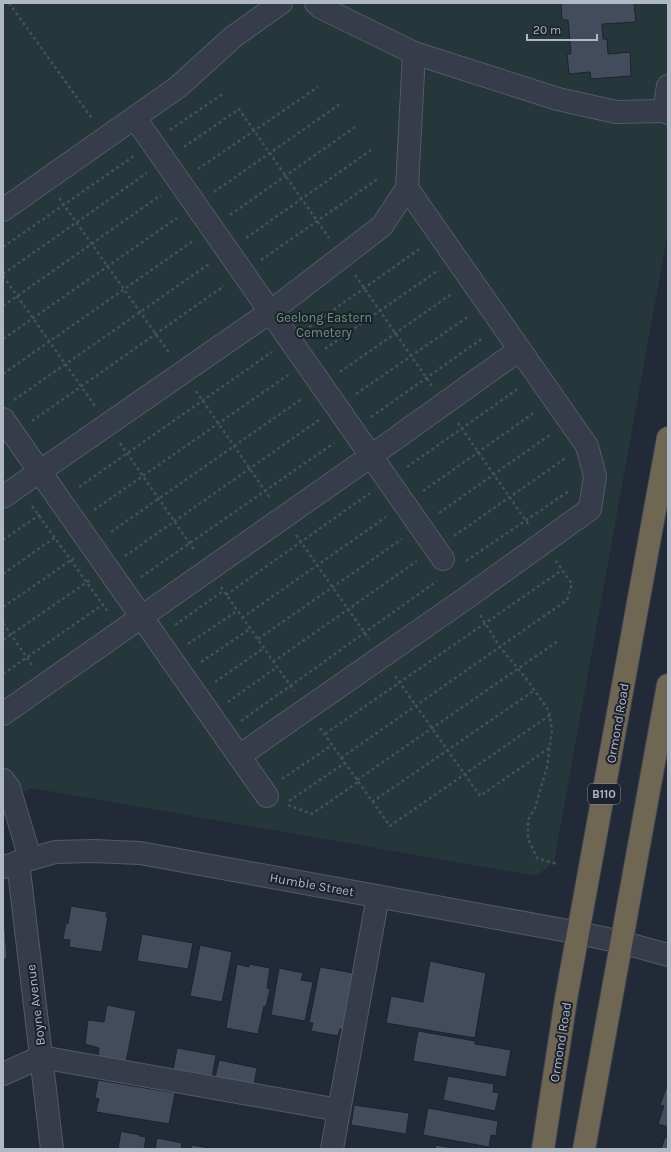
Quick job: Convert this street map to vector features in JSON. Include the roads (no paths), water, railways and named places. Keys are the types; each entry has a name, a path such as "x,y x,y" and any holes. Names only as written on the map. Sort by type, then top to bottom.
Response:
{"highway":[{"name":"Ormond Road","path":"543,1149 566,999 668,438"},
{"path":"584,1149 620,942 668,685"}],"street":[{"path":"3,210 178,87 233,37 281,3"},
{"path":"316,3 320,7 414,53 565,100 616,112 666,112 668,86"},
{"path":"11,492 270,312 382,226 407,188 414,53"},
{"path":"135,118 448,565"},
{"path":"238,756 469,596 590,509 595,476 587,446 407,188"},
{"path":"3,714 371,456 519,350"},
{"path":"9,418 40,471 265,794"},
{"name":"Boyne Avenue","path":"3,780 9,788 52,1149"},
{"name":"Humble Street","path":"17,862 55,852 94,851 140,853 579,933 668,955"},
{"path":"332,1149 378,896"},
{"path":"3,1074 41,1057 339,1110"}],"park label":[{"name":"Geelong Eastern Cemetery","path":"324,324"}]}
